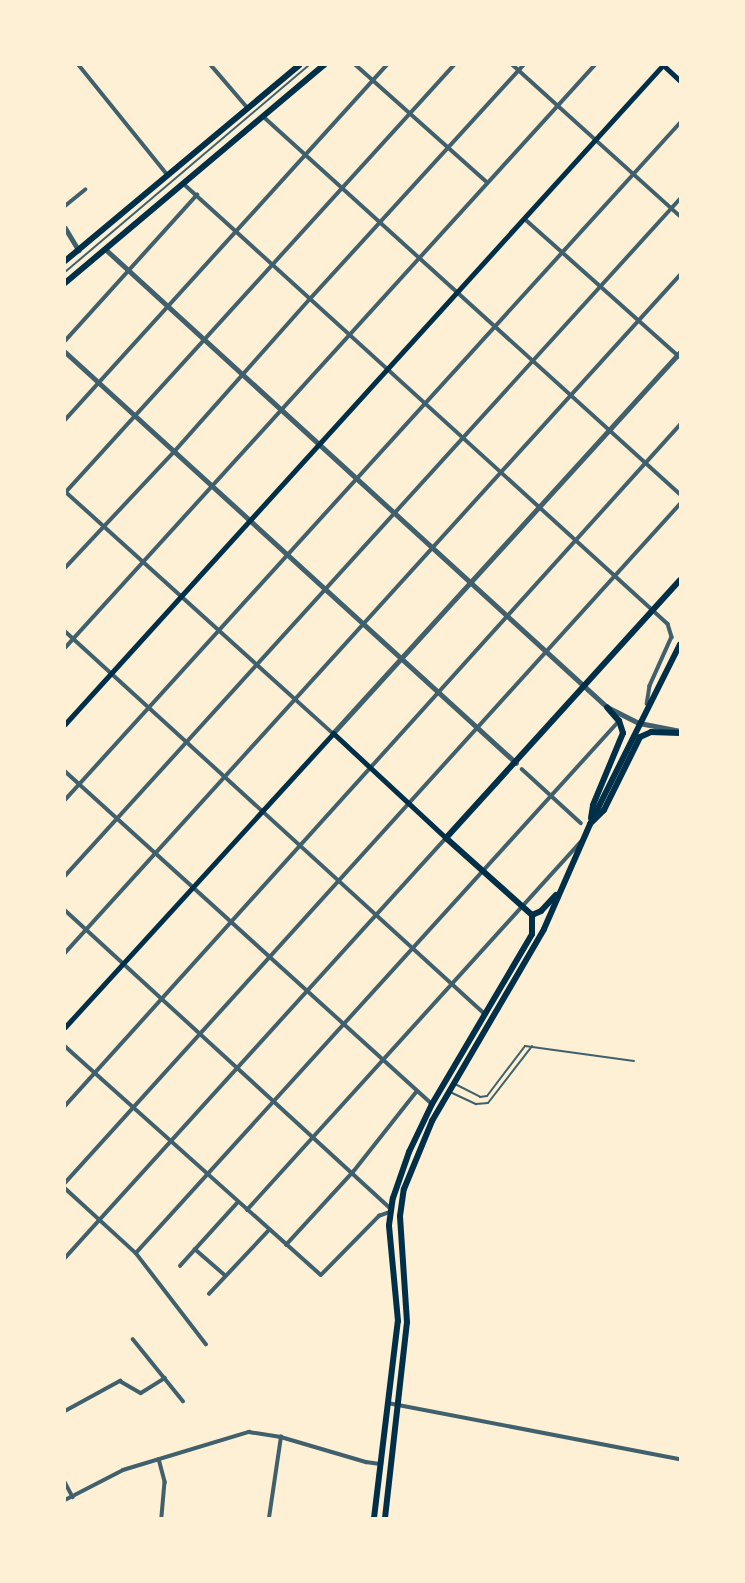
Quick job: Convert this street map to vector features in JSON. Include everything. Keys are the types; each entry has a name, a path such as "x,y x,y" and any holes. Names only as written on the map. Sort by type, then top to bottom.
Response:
{"main road":[{"path":"66,258 299,65"},
{"path":"65,283 324,65"},
{"path":"65,724 663,65 680,81"},
{"path":"446,838 680,580"},
{"path":"385,1518 407,1322 401,1202 415,1158 449,1092 544,929 590,824 680,644"},
{"path":"590,824 593,806 622,741 623,733 619,721 607,706"},
{"path":"590,824 604,810 640,737 651,732 680,732"},
{"path":"65,1027 332,733 533,915"},
{"path":"533,915 541,911 559,891"},
{"path":"374,1518 398,1321 390,1210 403,1166 432,1104 532,934 533,915"}],"street":[{"path":"79,65 168,176"},
{"path":"211,65 248,109"},
{"path":"356,65 488,183"},
{"path":"65,420 387,65"},
{"path":"454,65 206,341 65,492 332,733 679,354 524,218"},
{"path":"513,65 680,216"},
{"path":"65,568 174,452 524,65"},
{"path":"65,648 595,65"},
{"path":"264,117 680,494"},
{"path":"65,800 680,123"},
{"path":"184,183 671,628 673,637 650,686 646,710"},
{"path":"65,206 85,190"},
{"path":"65,341 197,195"},
{"path":"65,876 680,199"},
{"path":"65,228 78,250"},
{"path":"105,250 607,706 639,723 680,732"},
{"path":"65,953 680,275"},
{"path":"65,352 516,763"},
{"path":"65,1106 680,425"},
{"path":"205,1344 136,1253 98,1221 65,1185 680,505"},
{"path":"65,631 453,982 491,1020"},
{"path":"136,1253 619,721"},
{"path":"522,769 581,823"},
{"path":"65,771 432,1104"},
{"path":"65,1258 446,838"},
{"path":"247,1210 583,839"},
{"path":"65,910 314,1136 390,1210 379,1216 321,1275 65,1046"},
{"path":"286,1245 353,1172 418,1091"},
{"path":"180,1266 239,1202"},
{"path":"209,1294 269,1230"},
{"path":"195,1249 225,1275"},
{"path":"133,1339 183,1401"},
{"path":"65,1411 120,1381 141,1393 165,1378"},
{"path":"388,1403 680,1459"},
{"path":"65,1500 123,1470 240,1433 262,1433 281,1437 380,1464"},
{"path":"269,1518 281,1437"},
{"path":"159,1459 165,1482 162,1518"},
{"path":"65,1482 73,1497"}],"lane":[{"path":"65,272 309,65"},
{"path":"454,1084 480,1097 487,1096 524,1046 634,1061"},
{"path":"449,1092 476,1104 488,1103 532,1046"}]}
